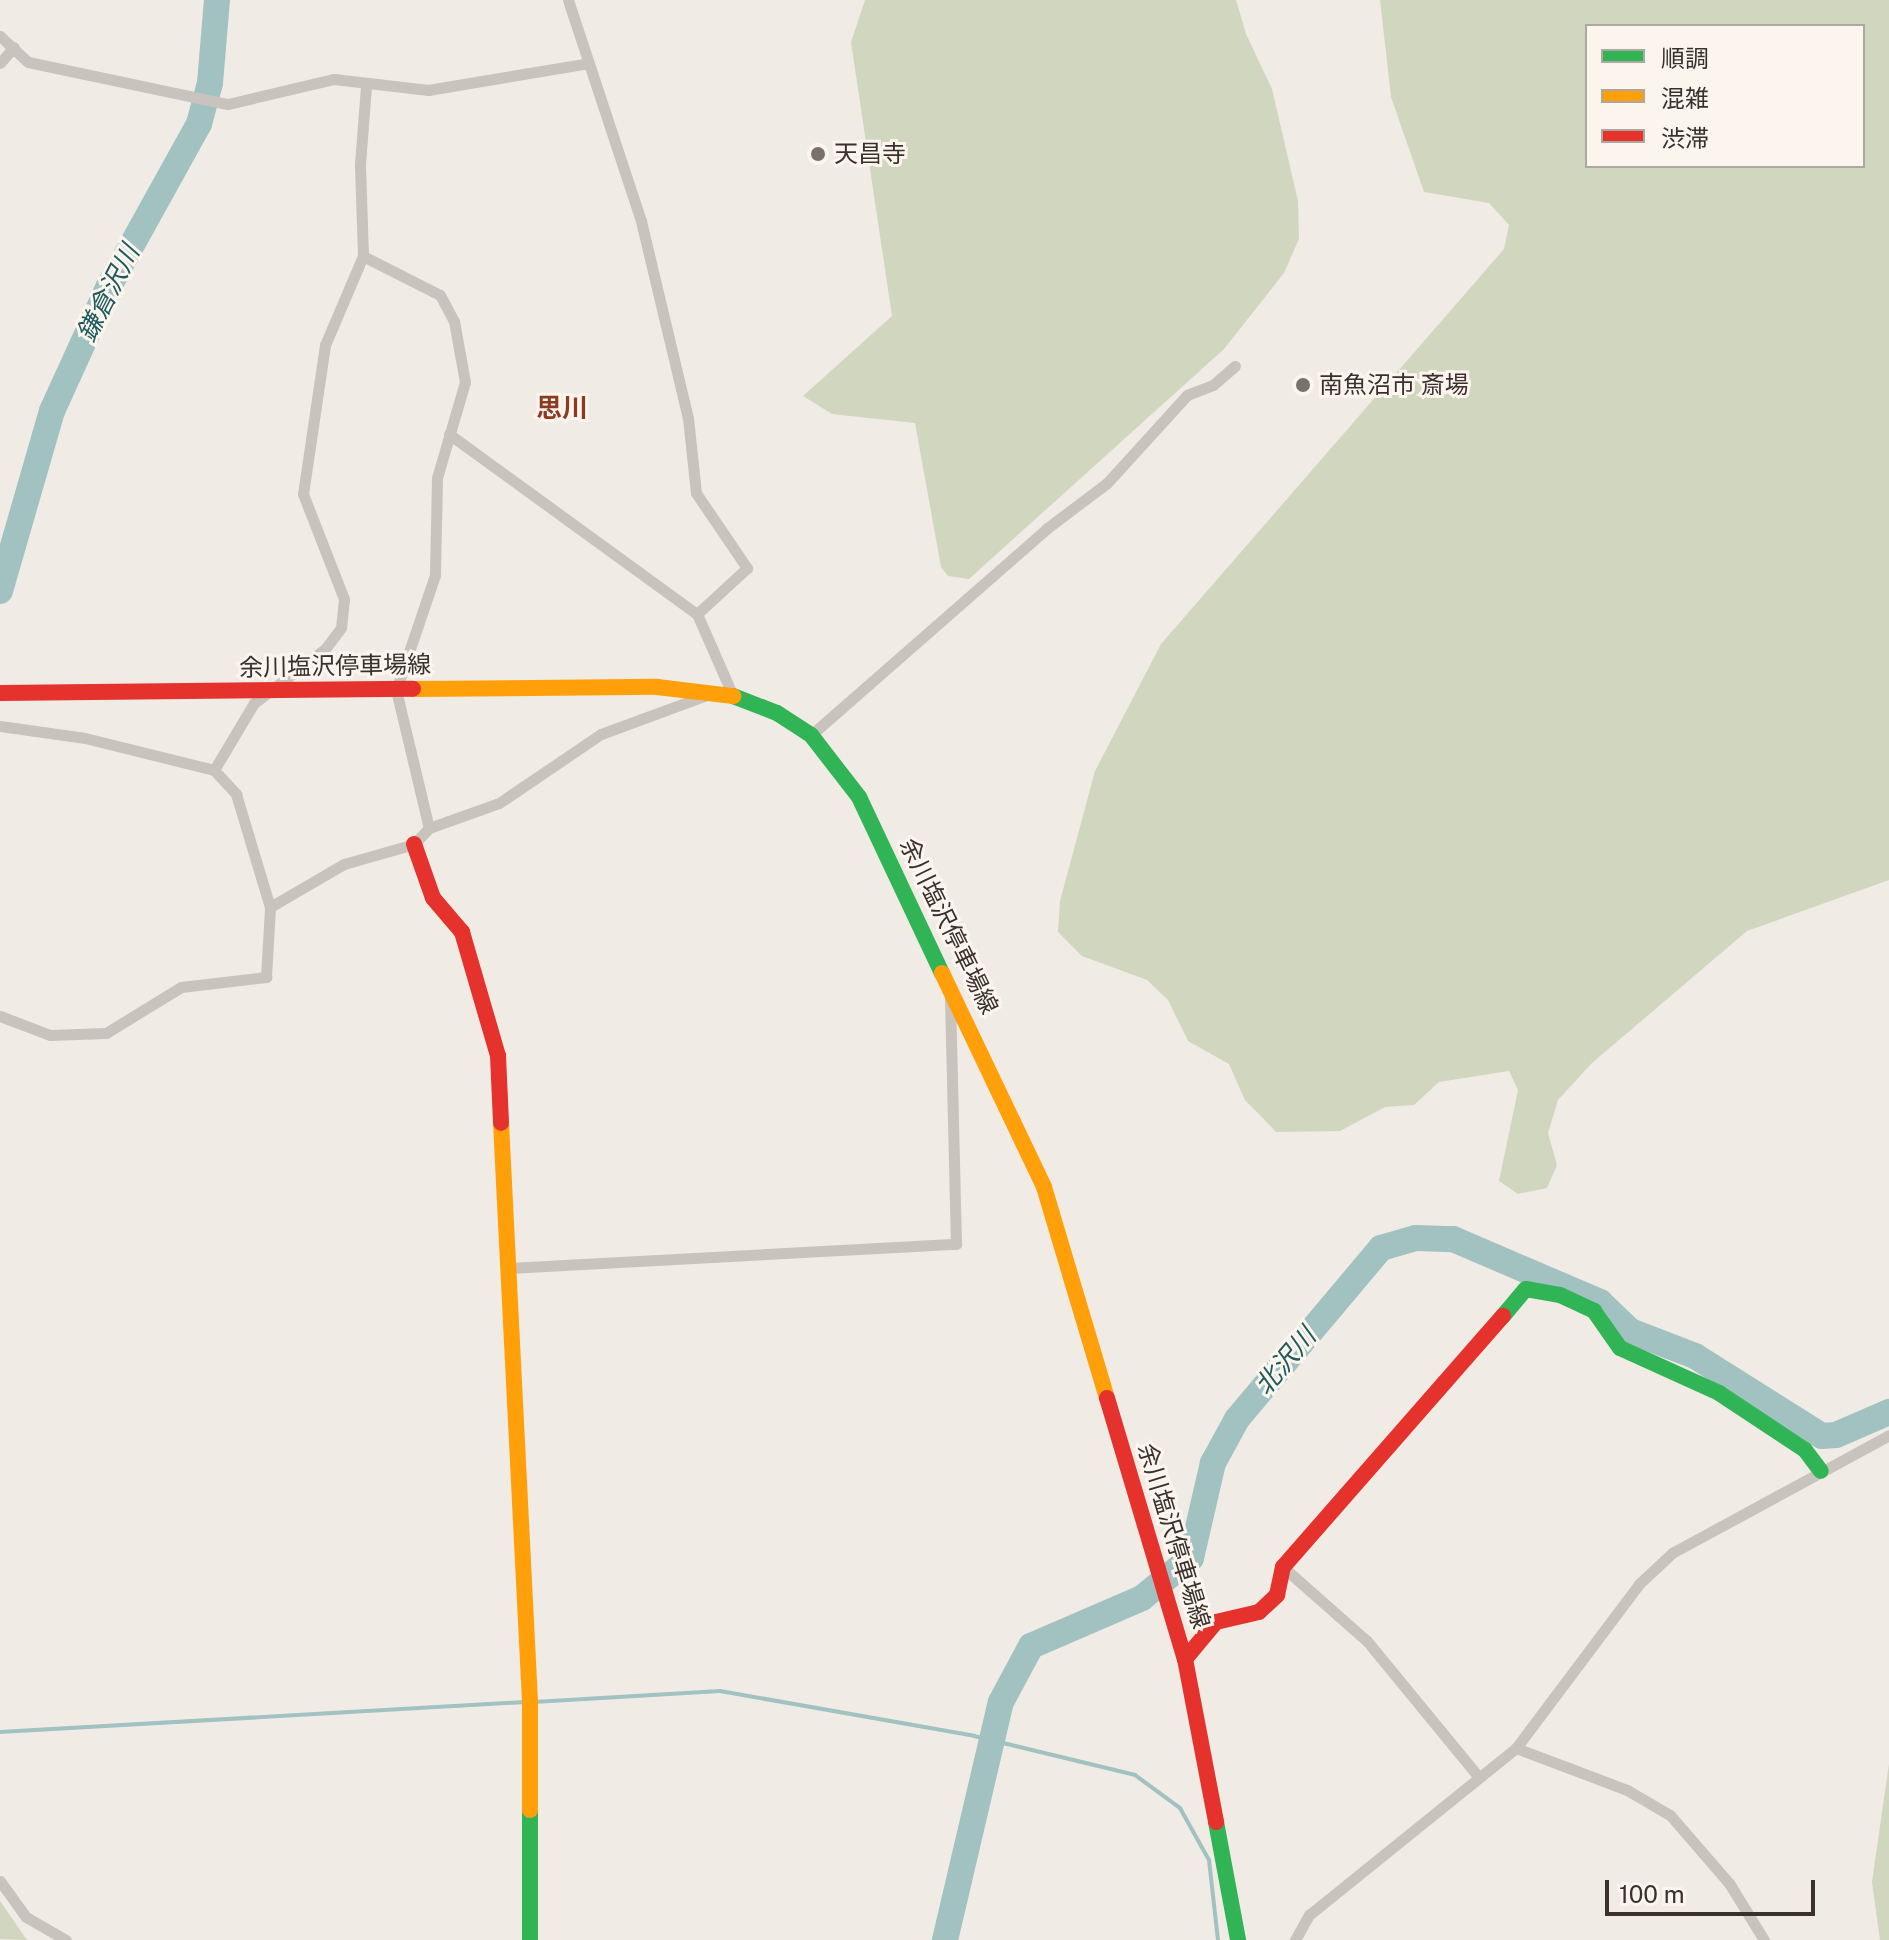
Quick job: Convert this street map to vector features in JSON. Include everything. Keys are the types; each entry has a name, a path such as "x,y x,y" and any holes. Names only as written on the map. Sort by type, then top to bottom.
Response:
{"main road":[{"name":"余川塩沢停車場線","path":"0,693 657,687 733,696 777,713 811,735 859,797 950,980 1053,1212 1185,1659 1238,1940"},
{"path":"414,844 433,898 462,932 498,1056 530,1702 530,1940"},
{"path":"1185,1659 1216,1622 1259,1612 1277,1595 1283,1567 1526,1289 1560,1295 1594,1311 1620,1348 1719,1393 1805,1450 1821,1471"}],"street":[{"path":"568,0 641,221 688,418 696,493 747,568 697,614"},
{"path":"0,36 28,62 228,104 334,79 366,86 428,90 589,63"},
{"path":"0,63 14,47"},
{"path":"214,770 254,703 325,649 341,628 344,599 303,494 325,345 363,256 360,164 366,86"},
{"path":"363,256 440,295 454,321 465,382 437,478 435,575 396,690 429,828"},
{"path":"811,735 1046,529 1107,483 1187,395 1213,385 1235,366"},
{"path":"449,434 697,614 733,696"},
{"path":"270,907 344,864 414,844 429,828 499,803 601,734 712,694"},
{"path":"0,726 85,738 214,770 236,794 270,907 266,977 181,987 106,1033 50,1035 0,1016"},
{"path":"509,1268 956,1244 950,980"},
{"path":"1295,1940 1309,1915 1516,1748 1639,1584 1672,1553 1889,1435"},
{"path":"1283,1567 1367,1641 1478,1776"},
{"path":"1516,1748 1627,1790 1670,1815 1729,1883 1764,1940"},
{"path":"0,1881 26,1917 66,1940"}],"green space":[{"path":"865,0 1236,0 1246,34 1272,89 1298,201 1299,239 1284,273 1224,349 969,579 948,576 941,567 915,423 832,414 803,396 892,316 851,42"},
{"path":"1380,0 1889,0 1889,880 1747,931 1592,1063 1558,1100 1548,1133 1557,1165 1547,1188 1518,1194 1499,1181 1518,1090 1509,1071 1439,1082 1414,1105 1385,1107 1340,1131 1276,1132 1245,1100 1229,1064 1188,1041 1168,1000 1147,980 1082,956 1058,932 1060,901 1095,771 1161,644 1504,249 1509,225 1489,203 1424,192 1391,97"},
{"path":"1889,1764 1889,1940 1880,1940 1872,1882"},
{"path":"0,1901 27,1940 0,1939"}],"waterway":[{"name":"鎌倉沢川","path":"0,591 52,411 108,288 199,124 210,83 217,0"},
{"name":"北沢川","path":"945,1940 1001,1702 1031,1646 1142,1598 1191,1558 1213,1463 1237,1419 1381,1248 1416,1238 1453,1239 1600,1302 1630,1331 1695,1356 1822,1436 1836,1435 1889,1412"},
{"path":"534,1702 720,1691 974,1736 1135,1775 1180,1808 1209,1860 1218,1940"},
{"path":"0,1732 525,1702"}],"traffic: fast":[{"path":"733,696 777,713 811,735 859,797 942,973"},
{"path":"1503,1316 1526,1289 1560,1295 1594,1311 1620,1348 1719,1393 1805,1450 1821,1471"},
{"path":"530,1810 530,1940"},
{"path":"1216,1822 1238,1940"}],"traffic: slow":[{"path":"413,689 657,687 733,696"},
{"path":"942,973 1044,1187 1107,1398"},
{"path":"501,1123 530,1702 530,1810"}],"traffic: jam":[{"path":"0,693 413,689"},
{"path":"414,844 433,898 462,932 498,1056 501,1123"},
{"path":"1185,1659 1216,1622 1259,1612 1277,1595 1283,1567 1503,1316"},
{"path":"1107,1398 1185,1659 1216,1822"}],"place":[{"name":"天昌寺","path":"818,154"},
{"name":"南魚沼市 斎場","path":"1303,385"}],"district":[{"name":"思川","path":"562,408"}]}
